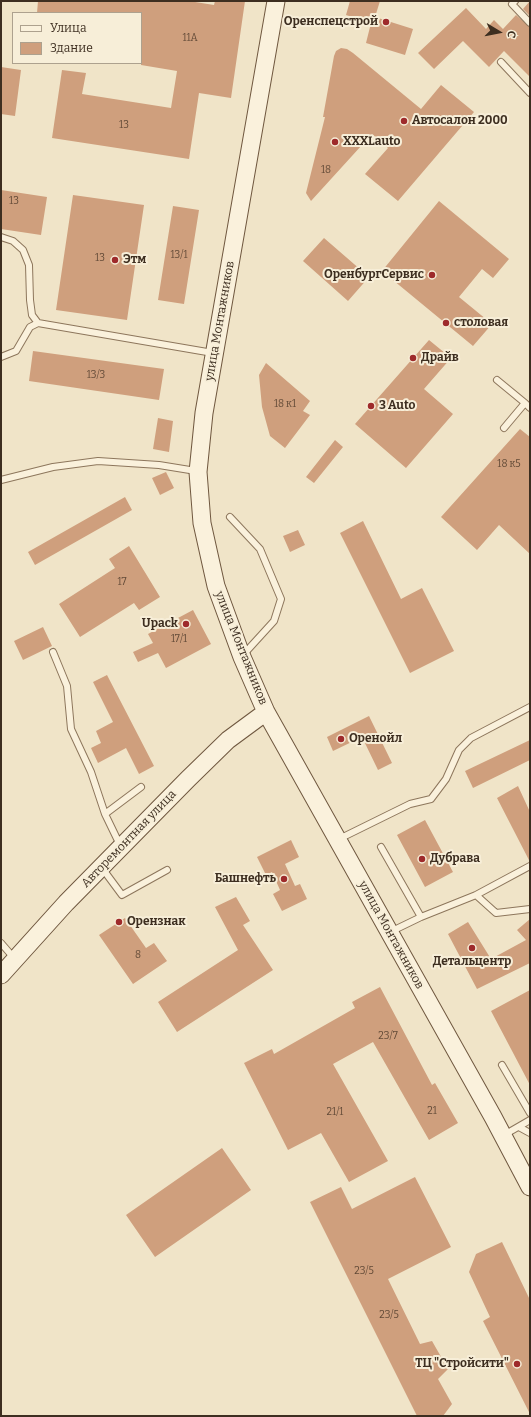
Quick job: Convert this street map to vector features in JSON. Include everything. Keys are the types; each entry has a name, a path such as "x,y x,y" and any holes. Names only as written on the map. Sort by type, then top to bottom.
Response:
{"main road":[{"name":"улица Монтажников","path":"276,1 204,413 198,472 202,523 216,586 242,656 266,712 530,1187"},
{"name":"Авторемонтная улица","path":"1,974 121,846 228,740 266,712"}],"lane":[{"path":"515,1 512,4 530,23"},
{"path":"501,62 530,93"},
{"path":"1,237 13,241 23,250 29,265 32,315 38,323"},
{"path":"1,357 16,351 30,327 38,323 215,353"},
{"path":"497,380 527,406 504,428"},
{"path":"1,480 60,466 98,461 146,464 198,472"},
{"path":"230,517 260,549 281,599 274,621 242,656"},
{"path":"53,652 66,686 71,729 91,772 105,814 121,846"},
{"path":"338,840 410,804 431,799 446,779 459,750 471,738 530,707"},
{"path":"105,814 142,787"},
{"path":"381,847 421,917"},
{"path":"102,866 122,895 167,870"},
{"path":"389,932 421,917 476,895 530,866"},
{"path":"476,895 496,913 530,909"},
{"path":"1,943 16,959"},
{"path":"502,1065 530,1113"},
{"path":"503,1136 530,1120"},
{"path":"519,1127 530,1133"}],"building":[{"path":"38,1 189,1 214,5 215,1 245,1 231,98 199,93 189,159 52,138 62,70 86,73 82,94 171,108 177,71 141,65 142,12 37,12"},
{"path":"350,1 380,1 375,17 413,29 405,55 366,43 371,23 346,15"},
{"path":"530,1 530,16 523,9"},
{"path":"466,8 486,29 494,20 503,29 516,15 530,27 530,77 504,51 489,67 463,41 434,69 418,53"},
{"name":"Автосалон 2000","path":"341,48 347,49 353,53 421,109 441,85 474,112 398,201 365,174 388,148 372,134 311,201 306,193 325,117 323,117 334,56 336,51"},
{"path":"1,67 21,70 15,116 1,114"},
{"path":"1,190 47,197 41,235 1,229"},
{"path":"73,195 144,205 127,320 56,310"},
{"name":"ОренбургСервис","path":"439,201 509,259 493,278 482,269 459,297 492,324 473,346 382,271"},
{"path":"173,206 199,210 184,304 158,300"},
{"path":"324,238 369,277 348,301 303,261"},
{"path":"429,340 451,358 424,389 453,414 406,468 355,424"},
{"path":"33,351 164,369 159,400 29,381"},
{"path":"266,363 310,401 303,411 310,415 285,448 270,436 262,407 259,375"},
{"path":"158,418 173,421 169,452 153,449"},
{"path":"520,429 530,437 530,554 499,525 477,550 441,517"},
{"path":"335,440 343,447 314,483 306,477"},
{"path":"166,472 174,488 160,495 152,478"},
{"path":"125,497 132,510 35,565 28,552"},
{"path":"363,521 401,599 422,588 454,651 410,673 340,533"},
{"path":"298,530 305,545 290,552 283,536"},
{"path":"129,546 160,597 139,610 134,603 80,637 59,604 115,568 109,559"},
{"path":"193,610 211,644 166,668 158,653 138,662 133,652 153,643 148,634"},
{"path":"43,627 52,646 23,660 14,641"},
{"path":"107,675 154,766 139,774 126,748 98,763 91,748 101,743 96,731 113,722 93,682"},
{"path":"369,716 392,763 378,770 362,737 333,751 327,737"},
{"path":"530,740 530,760 473,788 465,771"},
{"path":"518,786 530,812 530,862 497,798"},
{"path":"425,820 453,872 425,887 397,835"},
{"name":"Башнефть","path":"291,840 299,857 285,864 295,886 300,884 307,899 282,911 273,894 280,890 272,872 266,875 257,857"},
{"path":"236,897 250,921 243,925 273,970 177,1032 158,1002 238,950 215,907"},
{"path":"125,918 146,948 154,943 167,961 133,984 99,935"},
{"path":"530,919 530,963 477,989 448,934 468,922 491,959 526,940 517,930"},
{"path":"380,987 432,1085 435,1083 458,1123 429,1140 373,1042 333,1064 388,1161 349,1182 321,1133 288,1150 244,1063 272,1049 274,1054 355,1008 352,1002"},
{"path":"530,990 530,1085 491,1011"},
{"path":"222,1148 251,1190 155,1257 126,1215"},
{"path":"415,1177 451,1247 388,1279 420,1344 432,1341 448,1369 438,1379 452,1404 443,1416 417,1416 310,1202 341,1187 352,1209"},
{"name":"ТЦ \"Стройсити\"","path":"502,1242 530,1300 530,1414 483,1321 490,1317 469,1272 476,1254"}],"place":[{"name":"Оренспецстрой","path":"386,22"},
{"name":"Автосалон 2000","path":"404,121"},
{"name":"XXXLauto","path":"335,142"},
{"name":"Этм","path":"115,260"},
{"name":"ОренбургСервис","path":"432,275"},
{"name":"столовая","path":"446,323"},
{"name":"Драйв","path":"413,358"},
{"name":"3 Auto","path":"371,406"},
{"name":"Upack","path":"186,624"},
{"name":"Оренойл","path":"341,739"},
{"name":"Дубрава","path":"422,859"},
{"name":"Башнефть","path":"284,879"},
{"name":"Орензнак","path":"119,922"},
{"name":"Детальцентр","path":"472,948"},
{"name":"ТЦ \"Стройсити\"","path":"517,1364"}]}
